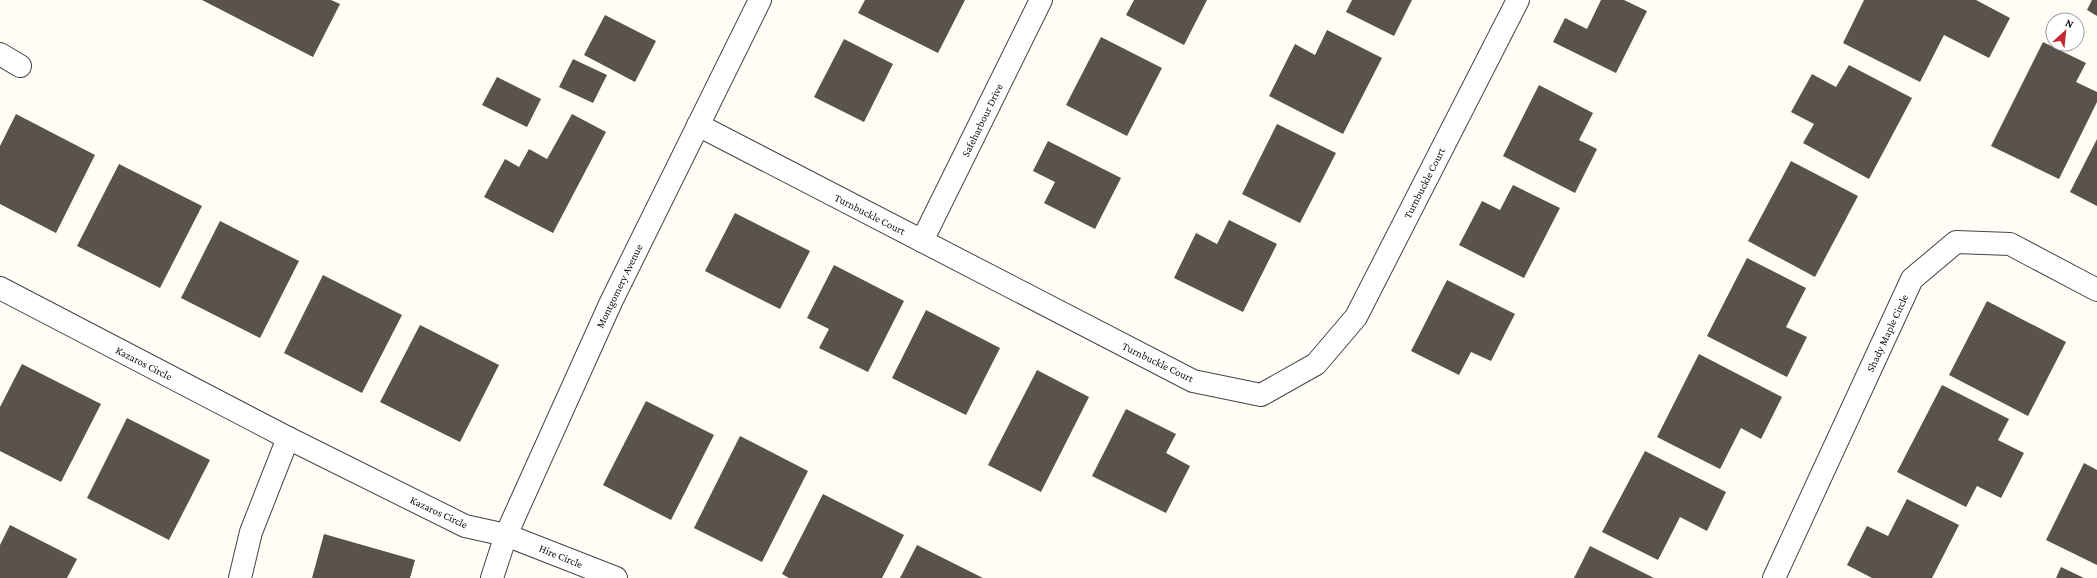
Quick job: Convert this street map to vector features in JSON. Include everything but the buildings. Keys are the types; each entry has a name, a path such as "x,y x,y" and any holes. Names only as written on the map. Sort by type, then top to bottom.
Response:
{"street":[{"name":"Montgomery Avenue","path":"492,578 506,535 611,302 760,0"},
{"name":"Safeharbour Drive","path":"922,241 1041,0"},
{"name":"Turnbuckle Court","path":"698,125 1193,381 1261,395 1316,364 1356,317 1518,0"},
{"path":"0,54 20,66"},
{"name":"Shady Maple Circle","path":"1774,578 1912,279 1956,242 2010,244 2097,290"},
{"name":"Kazaros Circle","path":"0,288 288,438 465,526 506,535"},
{"path":"240,578 251,532 288,438"},
{"name":"Hire Circle","path":"506,535 616,578"}]}
